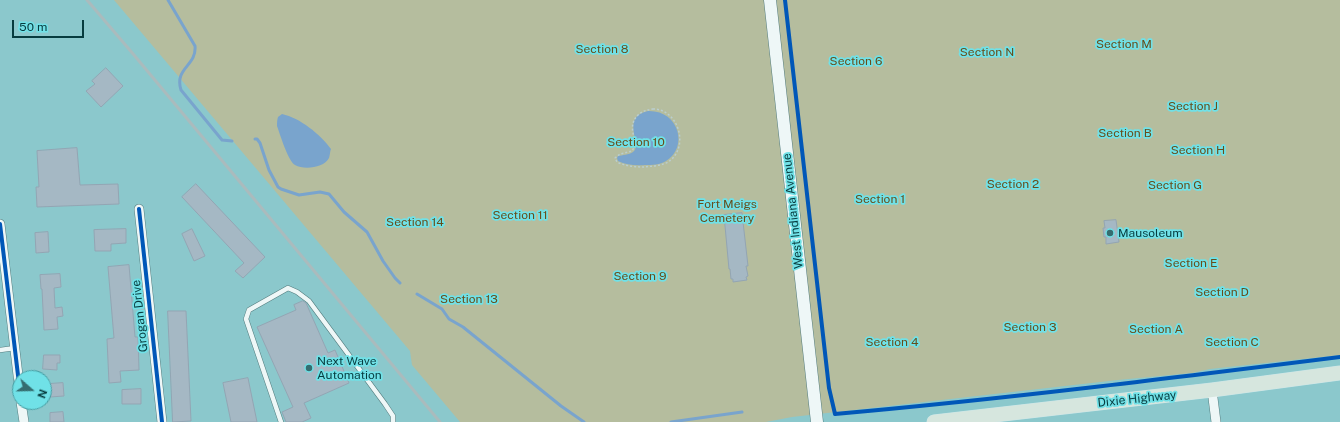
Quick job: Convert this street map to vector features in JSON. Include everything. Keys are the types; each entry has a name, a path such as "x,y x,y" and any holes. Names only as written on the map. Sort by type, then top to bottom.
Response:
{"main road":[{"name":"West Indiana Avenue","path":"770,0 817,422"},
{"name":"Dixie Highway","path":"934,422 1212,390 1340,373"}],"street":[{"name":"Grogan Drive","path":"139,209 162,422"},
{"path":"0,224 3,279 18,370"},
{"path":"1212,390 1216,422"},
{"path":"22,410 24,422"}],"lane":[{"path":"281,422 246,319 249,310 288,288 297,292 309,301 385,404 393,416 393,422"},
{"path":"0,350 15,348"}],"path":[{"path":"653,109 661,111 670,115 674,119 680,137 676,152 668,162 658,165 640,167 619,164 615,160 617,155 634,150 635,147 632,123 637,116 644,111 653,109"}],"green space":[{"name":"Fort Meigs Cemetery","path":"114,0 1340,0 1340,355 1210,369 1192,373 792,417 766,422 460,422 412,365 410,351"}],"water":[{"path":"648,111 659,112 667,116 677,130 679,139 673,155 666,161 656,164 635,165 618,161 618,156 631,153 636,149 633,125 639,114"},
{"path":"282,114 296,119 309,127 331,149 329,158 323,164 308,168 299,167 292,163 277,126 278,117"}],"building":[{"path":"106,68 123,86 101,107 86,91 95,84 92,81"},
{"path":"77,148 80,185 118,184 119,204 37,207 36,187 39,187 37,151"},
{"path":"196,184 265,257 243,278 235,271 244,263 182,197"},
{"path":"742,213 748,276 746,277 747,280 733,282 729,269 724,215"},
{"name":"Mausoleum","path":"1116,220 1119,242 1106,244 1106,237 1104,237 1103,228 1105,228 1104,221"},
{"path":"126,229 126,243 111,244 111,251 95,251 94,230"},
{"path":"192,229 205,256 194,261 182,234"},
{"path":"48,232 49,252 36,253 35,233"},
{"path":"129,265 135,337 138,337 139,370 120,371 121,382 109,383 107,339 114,338 108,267"},
{"path":"60,274 61,287 54,288 55,308 62,307 63,316 57,317 58,329 44,330 40,275"},
{"name":"Next Wave Automation","path":"303,301 306,303 328,353 335,350 349,383 304,403 311,418 302,422 286,422 282,412 293,407 257,327 296,310 294,305"},
{"path":"168,311 186,311 191,421 173,422"},
{"path":"44,355 60,355 60,363 57,363 57,370 43,369"},
{"path":"248,378 257,422 231,422 223,383"},
{"path":"63,383 64,396 52,397 52,384"},
{"path":"141,389 141,404 122,404 122,390"},
{"path":"63,412 64,422 50,422 50,413"}],"waterway":[{"path":"168,0 195,46 193,58 181,77 181,90 222,140 232,141"},
{"path":"255,139 257,139 260,143 269,170 278,187 299,195 320,192 329,194 344,212 367,232 383,261 400,283"},
{"path":"417,294 442,309 449,319 463,327 561,406 584,422"},
{"path":"671,422 742,412"}],"railway":[{"path":"87,0 440,422"}],"cycle path":[{"path":"785,0 829,388 835,414 1025,395 1340,357"},
{"path":"139,209 162,422"},
{"path":"0,224 17,370"}],"place":[{"name":"Mausoleum","path":"1110,233"},
{"name":"Next Wave Automation","path":"309,368"}],"park label":[{"name":"Section M","path":"1124,44"},
{"name":"Section 8","path":"602,49"},
{"name":"Section N","path":"987,52"},
{"name":"Section 6","path":"856,61"},
{"name":"Section J","path":"1193,106"},
{"name":"Section B","path":"1125,133"},
{"name":"Section 10","path":"636,142"},
{"name":"Section H","path":"1198,150"},
{"name":"Section 2","path":"1013,184"},
{"name":"Section G","path":"1175,185"},
{"name":"Section 1","path":"880,199"},
{"name":"Section 11","path":"520,215"},
{"name":"Section 14","path":"415,222"},
{"name":"Section E","path":"1191,263"},
{"name":"Section 9","path":"640,276"},
{"name":"Section D","path":"1222,292"},
{"name":"Section 13","path":"469,299"},
{"name":"Section 3","path":"1030,327"},
{"name":"Section A","path":"1156,329"},
{"name":"Section 4","path":"892,342"},
{"name":"Section C","path":"1232,342"}]}
